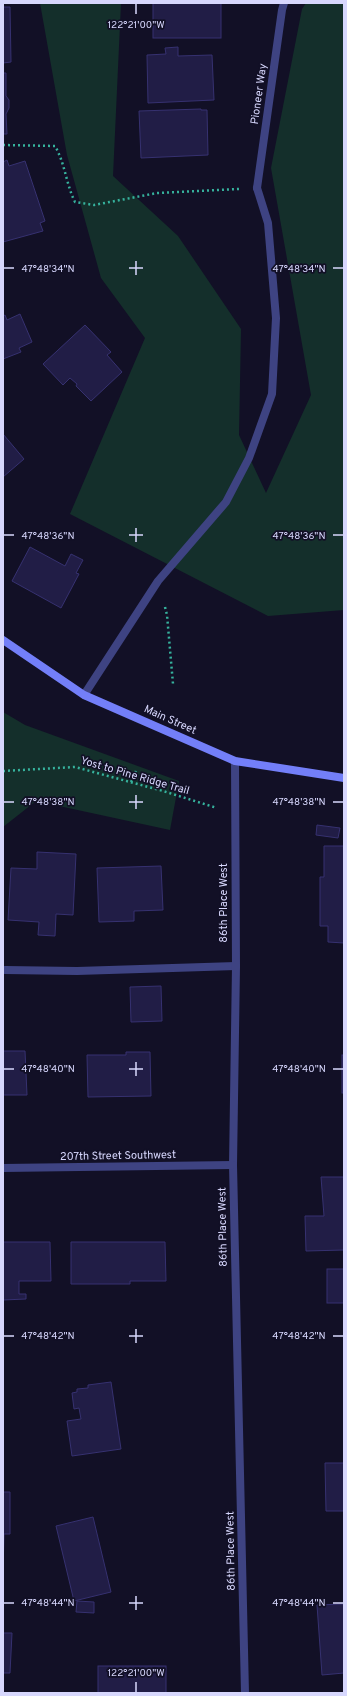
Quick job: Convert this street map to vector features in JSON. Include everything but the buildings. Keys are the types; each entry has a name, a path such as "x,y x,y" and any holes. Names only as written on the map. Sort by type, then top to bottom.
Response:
{"main road":[{"name":"Main Street","path":"3,640 84,695 235,761 344,778"}],"street":[{"name":"Pioneer Way","path":"257,188 284,3"},
{"path":"84,695 158,581 226,502 249,458 272,394 276,318 268,223 257,188"},
{"name":"86th Place West","path":"235,761 236,966 233,1165 245,1693"},
{"path":"5,970 77,971 236,966"},
{"name":"207th Street Southwest","path":"3,1168 233,1165"}],"path":[{"path":"3,145 55,146 60,155 71,194 75,202 94,205 157,193 257,188"},
{"path":"158,581 168,615 173,684"},
{"name":"Yost to Pine Ridge Trail","path":"3,771 75,767 214,807"},
{"path":"131,782 136,772"}],"green space":[{"path":"40,3 121,3 113,176 178,236 241,329 239,435 266,493 311,395 271,168 302,9 306,3 344,3 344,610 268,616 70,514 145,338 101,278 67,155"},
{"path":"3,712 25,725 179,781 170,830 36,801 3,827"}]}
